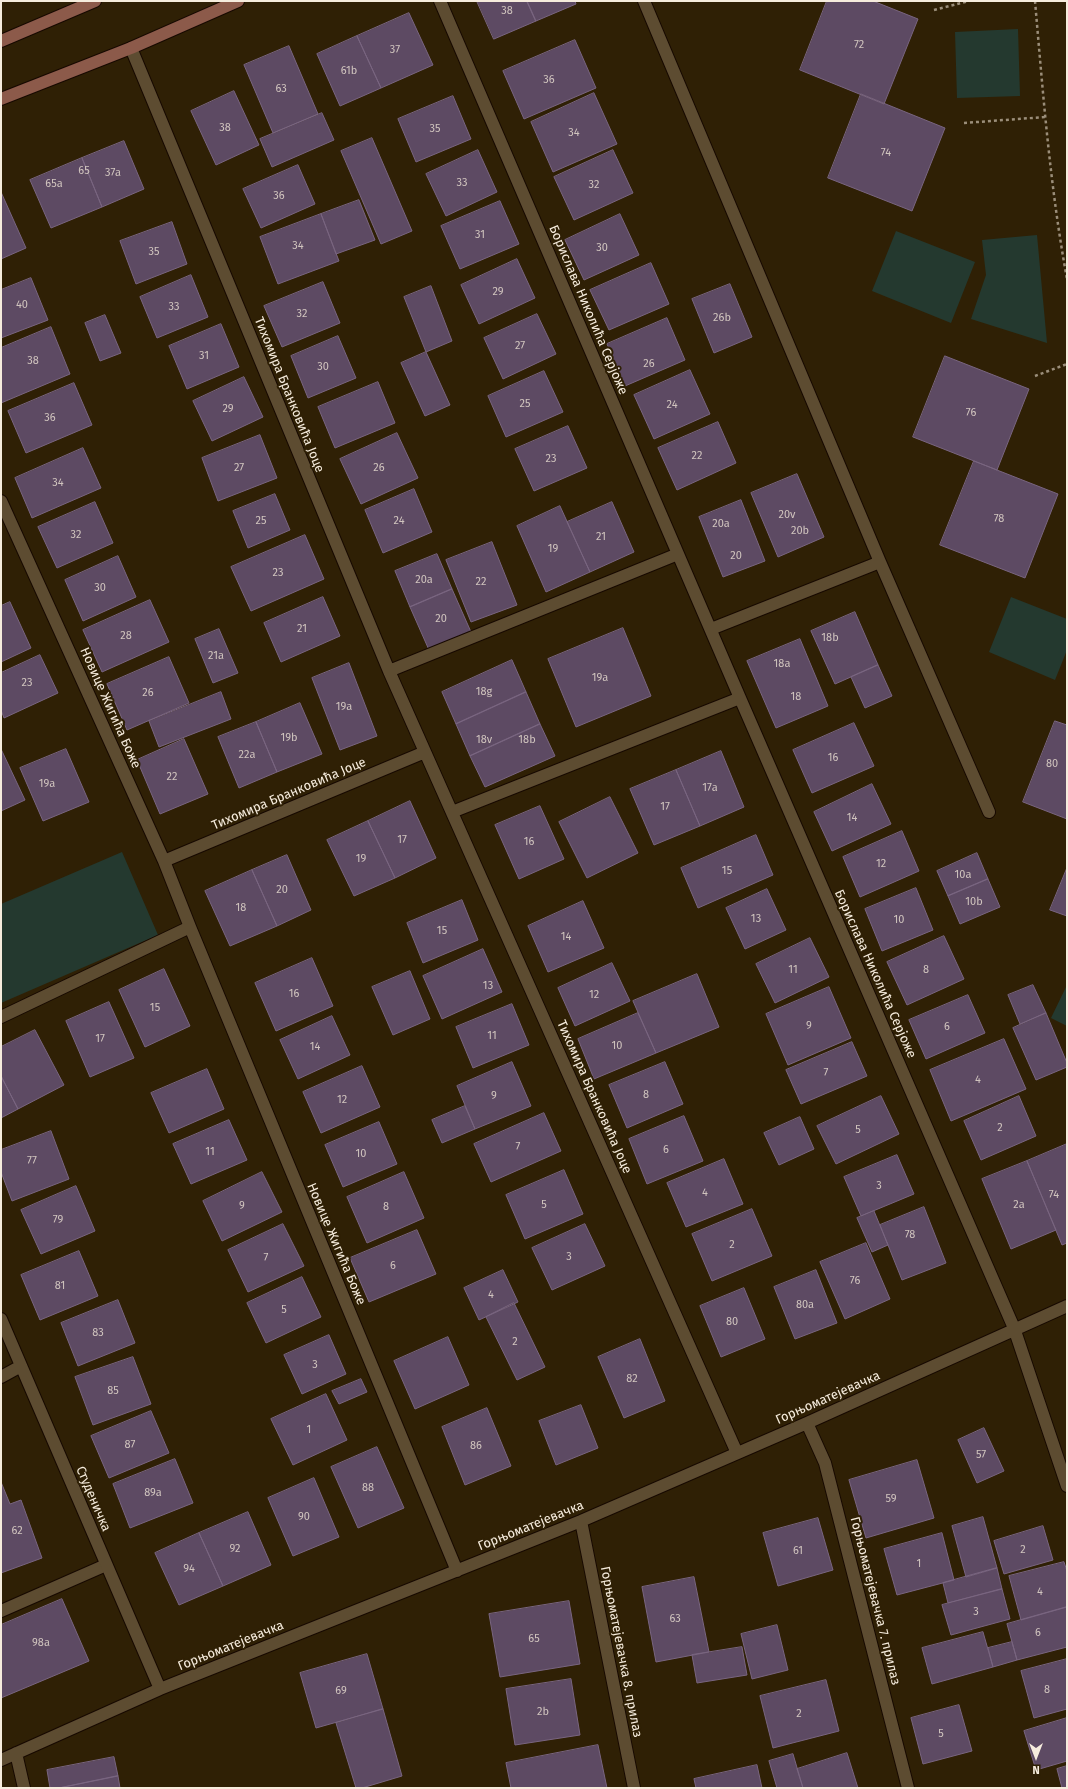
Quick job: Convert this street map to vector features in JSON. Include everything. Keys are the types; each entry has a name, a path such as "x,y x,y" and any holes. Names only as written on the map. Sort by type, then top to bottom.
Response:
{"main road":[{"path":"1,41 95,1"},
{"path":"1,99 131,48 238,1"}],"street":[{"name":"Борислава Николића Серјоже","path":"440,1 740,698 1014,1328 1067,1486"},
{"path":"644,1 880,562 989,812"},
{"name":"Тихомира Бранковића Јоце","path":"131,48 389,671 737,1453"},
{"name":"Новице Жигића Боже","path":"1,501 164,861 190,928 457,1571"},
{"path":"389,671 678,554"},
{"path":"711,629 880,562"},
{"path":"452,812 740,698"},
{"name":"Тихомира Бранковића Јоце","path":"164,861 425,752"},
{"path":"1,1017 190,928"},
{"name":"Горњоматејевачка","path":"1,1760 160,1690 581,1521 808,1423 1014,1328 1067,1306"},
{"name":"Студеничка","path":"1,1319 160,1690"},
{"path":"1,1377 21,1366"},
{"name":"Горњоматејевачка 7. прилаз","path":"808,1423 825,1463 908,1788"},
{"name":"Горњоматејевачка 8. прилаз","path":"581,1521 634,1788"},
{"path":"1,1611 106,1564"},
{"path":"16,1753 24,1788"}],"path":[{"path":"934,10 969,1"},
{"path":"1035,1 1045,117 1062,252 1067,278"},
{"path":"964,123 1045,117"},
{"path":"1035,376 1067,364"}],"green space":[{"path":"1018,29 1020,96 957,98 955,32"},
{"path":"896,231 975,262 951,323 872,291"},
{"path":"1037,235 1047,343 971,319 986,275 982,240"},
{"path":"1011,597 1067,619 1067,650 1055,680 989,652"},
{"path":"122,852 158,935 1,1003 1,904"},
{"path":"1067,985 1067,1026 1051,1018"}],"building":[{"path":"477,1 527,1 536,21 494,39"},
{"path":"527,1 575,1 576,4 536,21"},
{"path":"827,1 873,1 918,19 884,104 800,70"},
{"path":"409,13 433,65 381,88 357,36"},
{"path":"357,36 381,88 340,106 317,54"},
{"path":"575,40 596,88 524,119 503,71"},
{"path":"289,46 318,114 273,133 244,65"},
{"path":"234,91 259,145 216,165 191,111"},
{"path":"594,93 617,144 553,172 531,122"},
{"path":"861,94 945,128 912,211 828,178"},
{"path":"453,96 471,139 416,162 398,119"},
{"path":"322,113 334,140 272,167 260,139"},
{"path":"372,138 412,231 381,244 341,151"},
{"path":"124,141 144,189 102,207 82,158"},
{"path":"478,150 497,192 446,216 426,174"},
{"path":"613,150 633,193 574,220 554,177"},
{"path":"82,158 102,207 51,228 30,180"},
{"path":"298,165 315,204 261,228 243,189"},
{"path":"1,192 26,248 1,259"},
{"path":"359,200 375,240 336,254 321,214"},
{"path":"500,201 519,244 460,269 441,226"},
{"path":"321,214 339,261 278,284 260,237"},
{"path":"620,214 639,255 584,280 565,240"},
{"path":"172,222 187,264 136,284 120,241"},
{"path":"517,259 535,298 479,324 461,285"},
{"path":"651,263 669,304 609,330 590,290"},
{"path":"191,275 208,317 157,338 140,297"},
{"path":"31,278 48,320 1,338 1,290"},
{"path":"323,282 340,323 282,347 264,306"},
{"path":"730,284 752,337 714,353 692,299"},
{"path":"431,286 452,341 426,352 404,297"},
{"path":"537,314 556,354 503,379 484,338"},
{"path":"105,315 121,353 100,361 85,323"},
{"path":"667,318 685,360 625,386 607,344"},
{"path":"221,324 239,367 187,389 169,346"},
{"path":"51,327 70,374 1,403 1,348"},
{"path":"338,336 356,378 308,398 291,356"},
{"path":"426,352 450,405 425,416 401,363"},
{"path":"945,356 1029,389 997,470 913,437"},
{"path":"690,370 710,414 654,439 634,395"},
{"path":"544,371 563,412 506,437 488,396"},
{"path":"244,377 263,417 212,441 193,401"},
{"path":"378,382 395,423 335,448 318,407"},
{"path":"74,383 92,425 26,453 8,411"},
{"path":"718,422 736,463 677,490 658,448"},
{"path":"568,426 587,468 534,491 515,449"},
{"path":"397,433 418,478 361,504 340,459"},
{"path":"260,435 277,478 218,501 202,458"},
{"path":"83,448 101,488 32,518 15,478"},
{"path":"974,461 1058,494 1025,578 940,545"},
{"path":"797,474 824,537 778,557 751,493"},
{"path":"414,489 432,532 383,553 365,510"},
{"path":"275,494 290,530 248,548 233,511"},
{"path":"741,500 765,561 723,577 699,517"},
{"path":"95,502 113,543 57,568 38,527"},
{"path":"612,502 634,552 590,572 567,522"},
{"path":"560,506 590,572 546,592 517,526"},
{"path":"305,535 324,579 251,611 231,567"},
{"path":"492,542 517,605 471,622 446,560"},
{"path":"437,554 452,589 410,607 395,571"},
{"path":"118,556 136,597 83,621 65,580"},
{"path":"452,589 471,632 429,650 410,607"},
{"path":"323,597 340,636 281,662 264,623"},
{"path":"150,600 169,642 102,672 83,630"},
{"path":"10,602 31,648 1,662 1,606"},
{"path":"855,612 878,665 835,684 811,631"},
{"path":"623,628 651,696 576,727 548,659"},
{"path":"219,629 238,673 213,683 195,639"},
{"path":"800,639 828,706 776,728 747,661"},
{"path":"40,655 58,693 4,718 1,710 1,673"},
{"path":"169,657 189,703 127,730 107,684"},
{"path":"512,660 526,692 456,724 442,692"},
{"path":"349,663 377,736 340,750 312,678"},
{"path":"878,665 892,696 865,708 851,677"},
{"path":"221,692 231,719 159,747 149,721"},
{"path":"526,692 540,724 470,756 456,724"},
{"path":"300,703 322,754 277,772 256,722"},
{"path":"1055,721 1067,725 1067,819 1023,802"},
{"path":"256,722 277,772 239,788 218,737"},
{"path":"854,723 874,766 812,793 793,750"},
{"path":"540,724 555,756 485,787 470,756"},
{"path":"184,739 208,794 160,814 137,760"},
{"path":"1,749 25,800 1,811"},
{"path":"66,749 89,802 43,821 20,768"},
{"path":"721,751 744,807 700,826 676,770"},
{"path":"676,770 700,826 654,845 630,789"},
{"path":"872,784 891,824 832,851 814,812"},
{"path":"610,797 638,853 587,878 559,822"},
{"path":"410,801 436,858 395,878 368,821"},
{"path":"540,806 564,859 519,879 495,825"},
{"path":"368,821 395,878 354,896 327,840"},
{"path":"902,831 919,871 860,897 843,857"},
{"path":"756,835 773,875 698,908 681,868"},
{"path":"977,853 988,879 948,896 937,871"},
{"path":"287,855 311,910 277,926 252,870"},
{"path":"1067,868 1067,916 1050,910"},
{"path":"252,870 277,926 230,946 205,891"},
{"path":"988,879 1000,907 960,924 948,896"},
{"path":"916,888 933,930 882,951 865,909"},
{"path":"767,889 786,930 745,949 726,908"},
{"path":"462,900 478,940 423,963 407,923"},
{"path":"583,901 604,948 548,972 528,926"},
{"path":"944,936 964,979 907,1005 887,962"},
{"path":"810,938 829,977 775,1003 756,964"},
{"path":"483,949 502,992 442,1019 423,976"},
{"path":"312,958 333,1006 276,1031 255,983"},
{"path":"612,963 630,1001 575,1026 558,988"},
{"path":"164,969 190,1026 145,1047 119,990"},
{"path":"410,971 430,1019 393,1035 372,987"},
{"path":"697,974 719,1027 656,1053 633,1001"},
{"path":"1033,985 1046,1013 1020,1024 1008,995"},
{"path":"829,987 851,1038 788,1065 766,1014"},
{"path":"968,995 985,1033 926,1059 909,1020"},
{"path":"109,1002 134,1058 90,1077 66,1021"},
{"path":"512,1004 529,1045 473,1068 456,1027"},
{"path":"638,1013 656,1053 594,1079 578,1039"},
{"path":"1046,1013 1067,1063 1067,1067 1036,1080 1013,1028"},
{"path":"332,1016 350,1055 298,1079 280,1040"},
{"path":"35,1030 64,1085 18,1109 1,1076 1,1047"},
{"path":"1004,1039 1026,1089 951,1121 930,1070"},
{"path":"852,1042 867,1076 801,1104 786,1070"},
{"path":"512,1062 531,1106 475,1129 457,1086"},
{"path":"665,1062 683,1104 627,1128 609,1085"},
{"path":"362,1066 380,1107 321,1133 303,1092"},
{"path":"207,1069 224,1109 169,1133 151,1093"},
{"path":"1,1076 18,1109 1,1118"},
{"path":"881,1096 899,1134 836,1164 817,1126"},
{"path":"1019,1096 1036,1136 981,1160 964,1121"},
{"path":"465,1106 475,1129 442,1143 432,1120"},
{"path":"544,1113 561,1151 491,1182 474,1144"},
{"path":"684,1116 703,1161 647,1184 629,1139"},
{"path":"800,1117 814,1149 779,1165 764,1133"},
{"path":"229,1120 247,1160 191,1184 173,1144"},
{"path":"379,1122 397,1164 343,1187 325,1145"},
{"path":"51,1131 69,1179 12,1201 1,1172 1,1150"},
{"path":"1067,1144 1067,1243 1062,1245 1027,1161"},
{"path":"897,1155 914,1194 861,1216 844,1177"},
{"path":"724,1159 743,1204 686,1227 667,1183"},
{"path":"1027,1161 1056,1230 1011,1249 982,1179"},
{"path":"564,1170 583,1214 525,1239 506,1195"},
{"path":"262,1172 282,1212 222,1241 203,1201"},
{"path":"404,1172 424,1218 367,1243 347,1197"},
{"path":"76,1186 95,1231 41,1254 21,1210"},
{"path":"924,1207 946,1263 902,1280 880,1225"},
{"path":"752,1209 772,1256 712,1281 692,1234"},
{"path":"874,1211 888,1245 872,1252 857,1218"},
{"path":"283,1224 304,1266 248,1292 228,1250"},
{"path":"585,1224 605,1266 552,1290 532,1248"},
{"path":"417,1230 436,1274 369,1302 350,1258"},
{"path":"866,1243 890,1299 845,1319 820,1262"},
{"path":"79,1251 98,1296 40,1320 21,1275"},
{"path":"503,1270 518,1302 479,1320 464,1288"},
{"path":"816,1270 837,1323 795,1339 774,1287"},
{"path":"302,1277 321,1317 266,1343 247,1303"},
{"path":"744,1288 765,1339 721,1357 700,1306"},
{"path":"118,1300 135,1343 78,1366 61,1323"},
{"path":"514,1303 545,1367 517,1380 486,1317"},
{"path":"329,1335 346,1374 302,1394 284,1355"},
{"path":"448,1337 469,1385 415,1409 394,1361"},
{"path":"640,1339 665,1401 624,1418 598,1357"},
{"path":"133,1357 151,1404 93,1425 75,1377"},
{"path":"361,1379 367,1392 339,1404 332,1391"},
{"path":"326,1394 347,1440 293,1465 271,1419"},
{"path":"581,1405 598,1448 556,1465 539,1421"},
{"path":"487,1408 511,1466 465,1485 442,1427"},
{"path":"151,1411 169,1453 109,1478 91,1436"},
{"path":"984,1428 1004,1471 977,1483 958,1440"},
{"path":"377,1447 404,1508 358,1528 331,1467"},
{"path":"175,1459 193,1503 130,1528 113,1484"},
{"path":"917,1460 934,1518 866,1538 849,1480"},
{"path":"314,1478 339,1537 293,1556 268,1498"},
{"path":"1,1482 10,1504 21,1500 42,1558 1,1573"},
{"path":"248,1512 271,1565 223,1586 199,1533"},
{"path":"983,1517 997,1568 966,1577 952,1526"},
{"path":"818,1518 833,1570 778,1586 763,1533"},
{"path":"1043,1526 1053,1560 1004,1574 994,1541"},
{"path":"199,1533 223,1586 179,1605 155,1553"},
{"path":"942,1533 954,1580 897,1595 884,1549"},
{"path":"1064,1562 1067,1571 1067,1607 1021,1620 1009,1576"},
{"path":"997,1568 1002,1589 948,1603 943,1583"},
{"path":"694,1577 709,1652 656,1662 642,1587"},
{"path":"1002,1589 1010,1619 951,1635 942,1605"},
{"path":"62,1599 89,1661 1,1698 1,1625"},
{"path":"569,1601 580,1664 500,1677 489,1614"},
{"path":"1067,1607 1067,1647 1017,1660 1007,1624"},
{"path":"777,1625 788,1670 752,1679 741,1634"},
{"path":"983,1632 993,1667 932,1684 922,1648"},
{"path":"1012,1642 1017,1660 993,1667 988,1648"},
{"path":"742,1647 747,1675 697,1683 692,1655"},
{"path":"367,1654 383,1709 316,1728 300,1673"},
{"path":"1067,1659 1067,1709 1034,1718 1021,1671"},
{"path":"571,1679 580,1735 515,1745 506,1689"},
{"path":"826,1680 839,1731 773,1748 760,1696"},
{"path":"959,1705 972,1751 923,1764 911,1718"},
{"path":"383,1709 402,1776 362,1788 356,1788 336,1723"},
{"path":"1067,1718 1067,1761 1036,1770 1024,1731"},
{"path":"598,1745 607,1788 511,1788 506,1763"},
{"path":"847,1753 858,1788 803,1788 797,1769"},
{"path":"793,1754 803,1788 777,1788 769,1761"},
{"path":"114,1757 118,1776 59,1788 50,1788 47,1770"},
{"path":"757,1765 762,1788 696,1788 694,1779"},
{"path":"1067,1766 1067,1788 1062,1788 1057,1769"},
{"path":"118,1776 120,1788 59,1788"}]}
